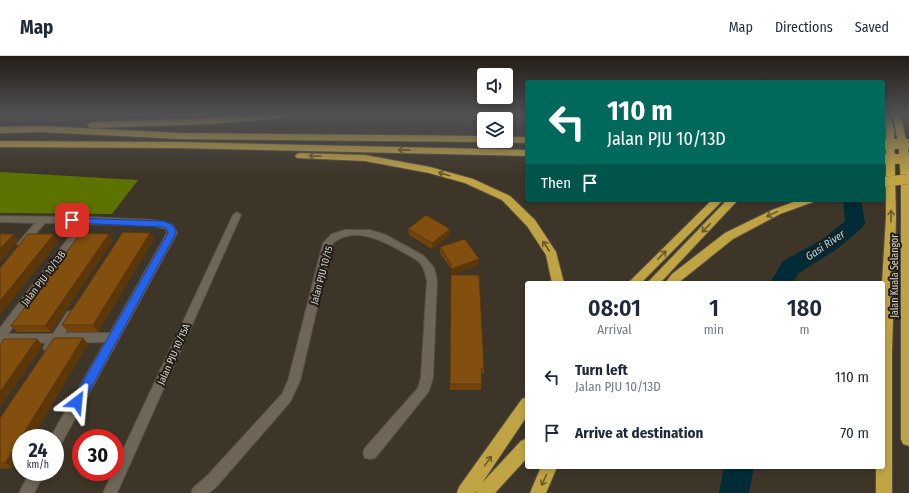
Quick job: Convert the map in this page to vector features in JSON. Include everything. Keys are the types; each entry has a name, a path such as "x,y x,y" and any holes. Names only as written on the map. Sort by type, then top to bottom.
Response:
{"highway":[{"path":"166,135 477,139"},
{"name":"Jalan Kuala Selangor","path":"885,352 892,217 890,135"},
{"name":"Jalan Kuala Selangor","path":"903,135 907,172 906,360 909,439"},
{"path":"513,140 525,140"},
{"path":"0,144 178,145 525,153"},
{"path":"885,144 909,144"},
{"path":"178,145 193,152 365,158 430,170 469,181 506,198 530,223 552,255 558,281"},
{"path":"885,159 909,159"},
{"path":"885,182 909,179"},
{"path":"636,281 716,202"},
{"path":"655,281 731,202"},
{"path":"673,281 729,236 776,212 804,202"},
{"path":"465,493 525,407"},
{"path":"484,493 525,448"},
{"path":"538,493 548,469"},
{"name":"Jalan Kuala Selangor","path":"884,469 884,493"}],"street":[{"name":"Jalan PJU 10/15A","path":"110,493 237,215"},
{"path":"0,219 87,220 164,224 170,227 172,233 62,429"},
{"path":"14,254 43,220"},
{"name":"Jalan PJU 10/13B","path":"0,338 87,220"},
{"path":"124,235 132,222"},
{"name":"Jalan PJU 10/15","path":"198,493 212,481 286,398 294,381 328,243 335,236 345,233 370,233 395,242 421,258 429,268 432,280 428,376 423,391 370,453"},
{"path":"43,357 77,306"},
{"path":"0,338 114,337"},
{"path":"26,493 33,481"}],"green space":[{"path":"0,172 138,180 112,214 0,213"}],"building":[{"path":"426,215 450,229 432,243 408,229"},
{"path":"123,232 150,233 93,325 62,325"},
{"path":"81,233 109,234 45,326 11,326"},
{"path":"0,234 14,234 0,249"},
{"path":"28,234 54,234 0,301 0,268"},
{"path":"465,239 479,259 451,269 451,264 440,247"},
{"path":"451,275 479,275 484,368 481,368 482,384 450,384"},
{"path":"54,338 83,338 26,429 12,429 12,452 5,463 0,463 0,418"},
{"path":"4,339 37,339 0,392 0,345"}],"waterway":[{"name":"Gasi River","path":"782,281 791,267 830,244 855,223 852,202"},
{"name":"Gasi River","path":"734,493 739,469"}],"route":[{"path":"72,220 164,224 170,227 172,233 77,402"}]}
